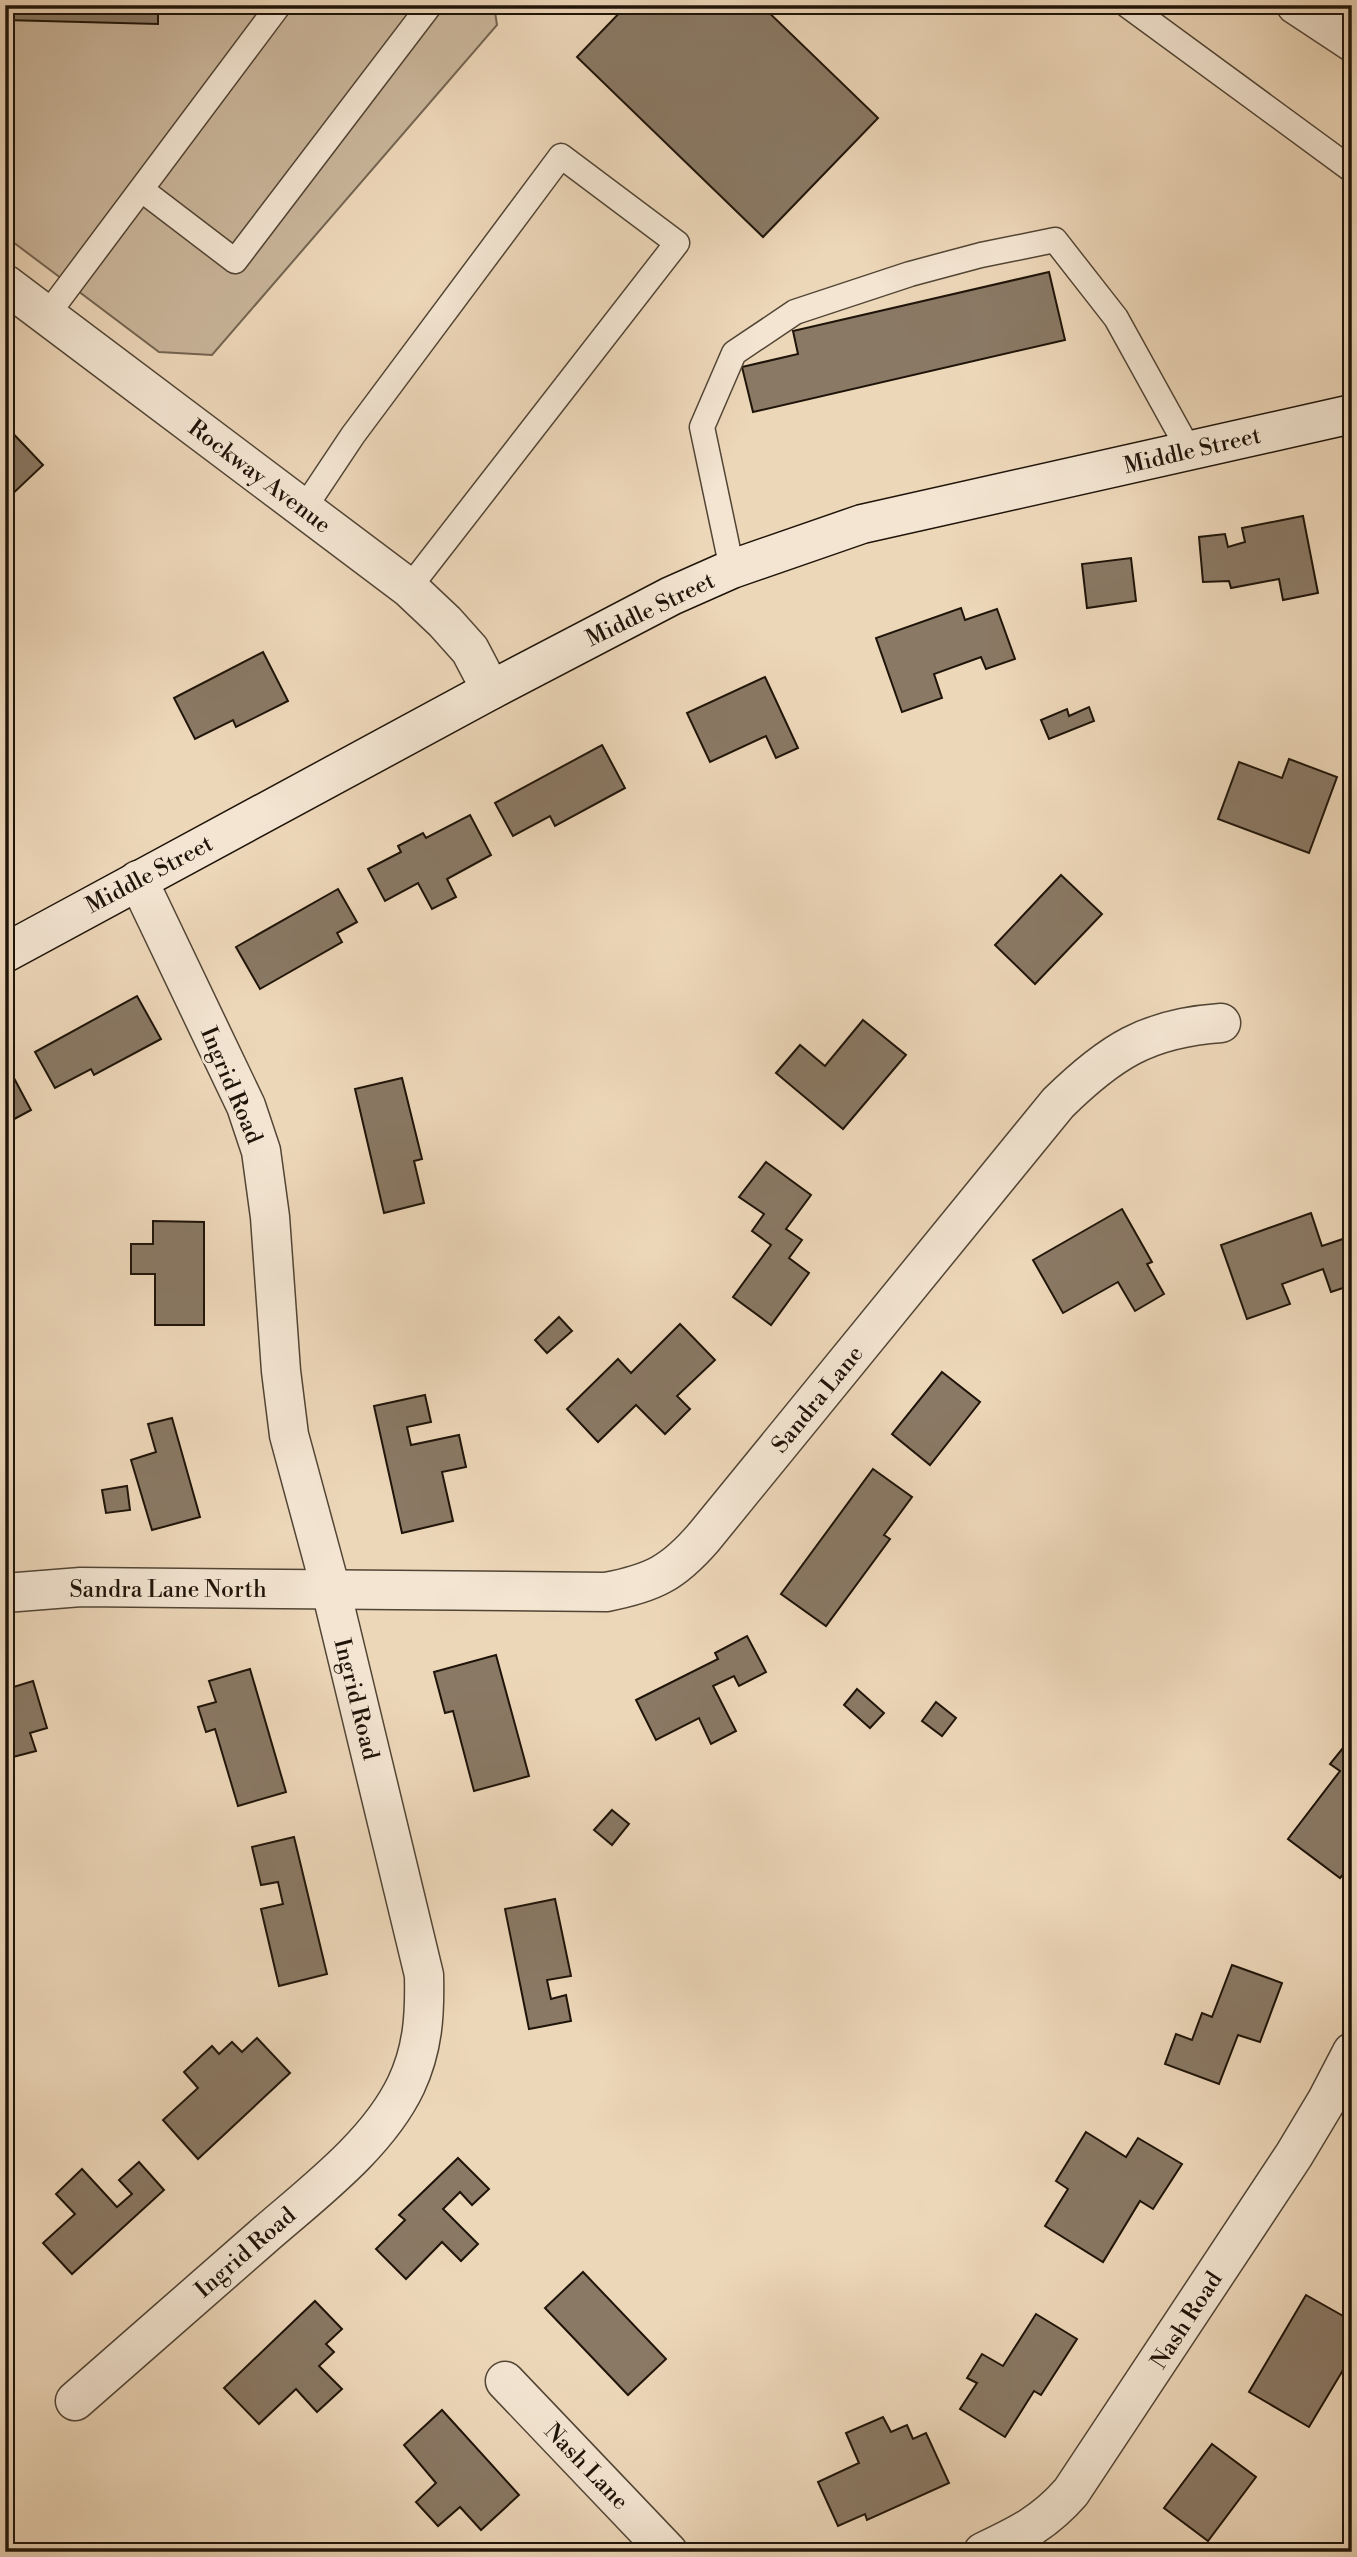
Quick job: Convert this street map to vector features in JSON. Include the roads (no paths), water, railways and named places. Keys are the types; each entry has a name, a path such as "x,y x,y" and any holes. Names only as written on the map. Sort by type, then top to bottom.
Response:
{"street":[{"path":"1296,5 1352,42"},
{"name":"Rockway Avenue","path":"5,284 409,588 470,650 491,690"},
{"name":"Middle Street","path":"5,953 491,690 671,596 732,569 862,524 1352,414"},
{"name":"Ingrid Road","path":"75,2401 336,2172 381,2125 406,2085 421,2044 425,2017 424,1975 331,1590 289,1435 281,1371 270,1217 261,1151 246,1106 138,880"},
{"name":"Sandra Lane","path":"331,1590 606,1592 650,1581 671,1570 705,1537 1058,1103 1076,1085 1123,1049 1159,1033 1186,1026 1221,1023"},
{"name":"Sandra Lane North","path":"5,1593 81,1587 331,1590"},
{"name":"Nash Road","path":"983,2552 1038,2524 1071,2492 1294,2155 1352,2052"},
{"name":"Nash Lane","path":"505,2381 668,2552"}],"lane":[{"path":"47,315 279,5"},
{"path":"142,190 235,261 430,5"},
{"path":"1127,5 1352,170"},
{"path":"303,510 353,435 561,156 677,243 409,588"},
{"path":"732,569 702,427 734,353 795,312 910,274 981,255 1055,240 1116,318 1189,450"}]}
